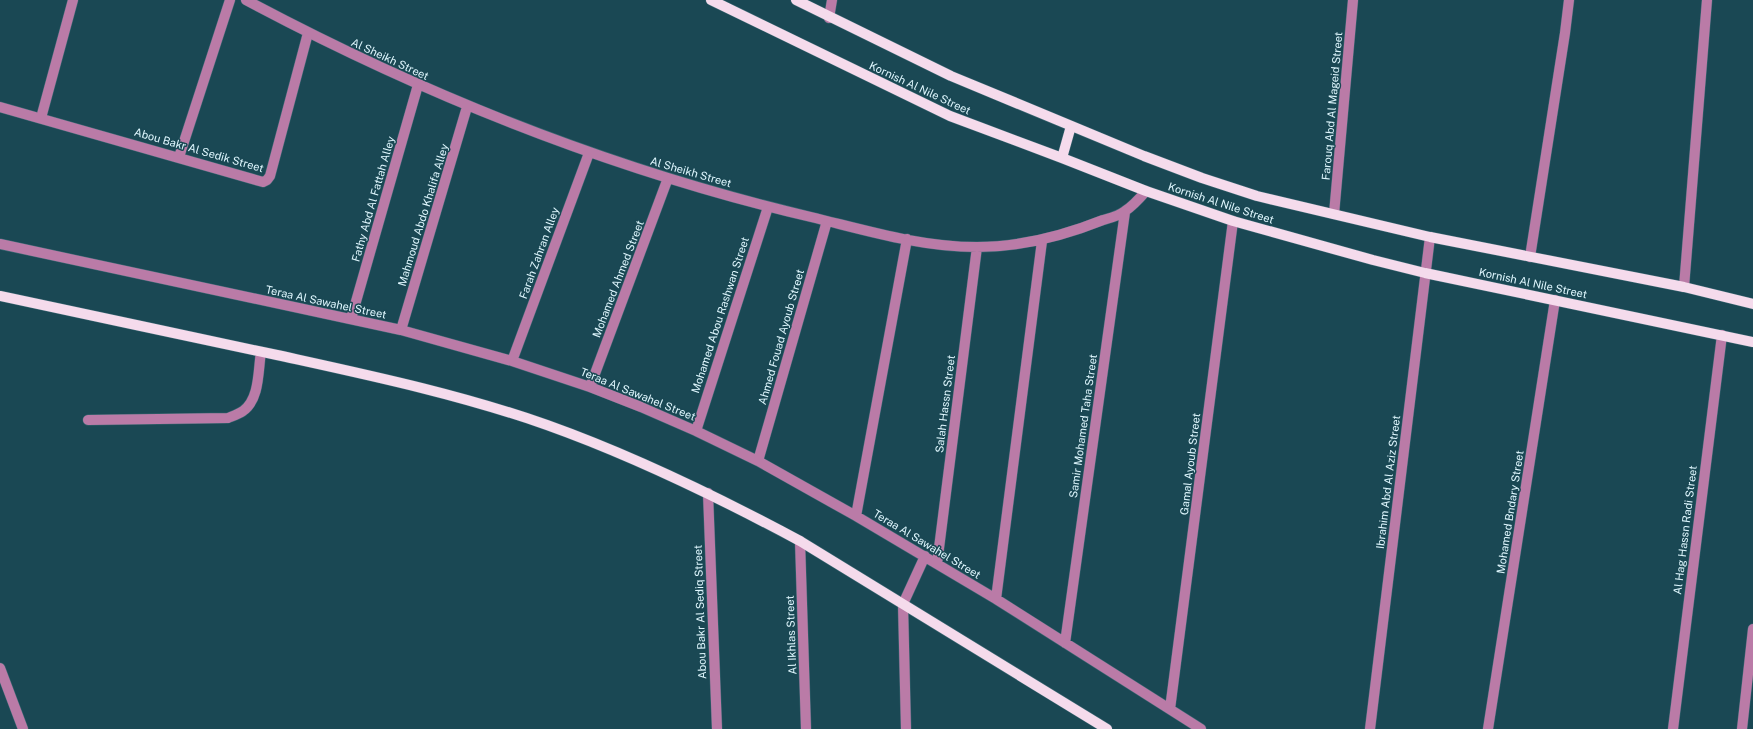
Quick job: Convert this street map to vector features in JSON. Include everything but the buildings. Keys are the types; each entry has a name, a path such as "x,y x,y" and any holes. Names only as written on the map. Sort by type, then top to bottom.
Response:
{"main road":[{"name":"Kornish Al Nile Street","path":"711,0 950,116 1146,191 1233,221 1425,273 1753,342"},
{"name":"Kornish Al Nile Street","path":"796,0 829,18 951,76 1202,178 1257,196 1430,237 1684,287 1753,304"},
{"path":"1062,158 1071,126"},
{"path":"0,296 358,372 457,397 547,425 636,460 708,493 800,541 1107,729"}],"street":[{"path":"41,118 73,0"},
{"path":"179,157 230,0"},
{"name":"Al Sheikh Street","path":"246,0 308,33 467,107 589,153 768,207 871,233 907,239 977,247 1042,241 1083,228 1125,212 1146,191"},
{"path":"829,18 832,0"},
{"name":"Farouq Abd Al Mageid Street","path":"1334,214 1353,0"},
{"path":"1530,256 1569,0"},
{"path":"1684,287 1707,0"},
{"name":"Abou Bakr Al Sedik Street","path":"0,107 263,182 270,176 308,33"},
{"name":"Fathy Abd Al Fattah Alley","path":"351,319 418,85"},
{"name":"Mahmoud Abdo Khalifa Alley","path":"401,330 467,107"},
{"name":"Farah Zahran Alley","path":"512,361 589,153"},
{"name":"Mohamed Ahmed Street","path":"590,387 668,178"},
{"name":"Mohamed Abou Rashwan Street","path":"696,431 768,207"},
{"name":"Samir Mohamed Taha Street","path":"1066,643 1125,212"},
{"name":"Ahmed Fouad Ayoub Street","path":"758,461 827,221"},
{"name":"Gamal Ayoub Street","path":"1170,710 1233,221"},
{"name":"Ibrahim Abd Al Aziz Street","path":"1370,729 1430,237"},
{"path":"856,516 907,239"},
{"path":"996,599 1042,241"},
{"name":"Teraa Al Sawahel Street","path":"0,244 401,330 512,361 590,387 696,431 758,461 925,556 996,599 1201,729"},
{"name":"Salah Hassn Street","path":"937,564 977,247"},
{"name":"Mohamed Bndary Street","path":"1488,729 1555,300"},
{"name":"Al Hag Hassn Radi Street","path":"1673,729 1722,335"},
{"path":"88,420 228,418 243,411 252,401 257,384 261,352"},
{"name":"Abou Bakr Al Sediq Street","path":"708,493 717,729"},
{"name":"Al Ikhlas Street","path":"800,541 806,729"},
{"path":"906,729 903,604 925,556"},
{"path":"1742,729 1753,629"},
{"path":"0,668 23,729"}]}
